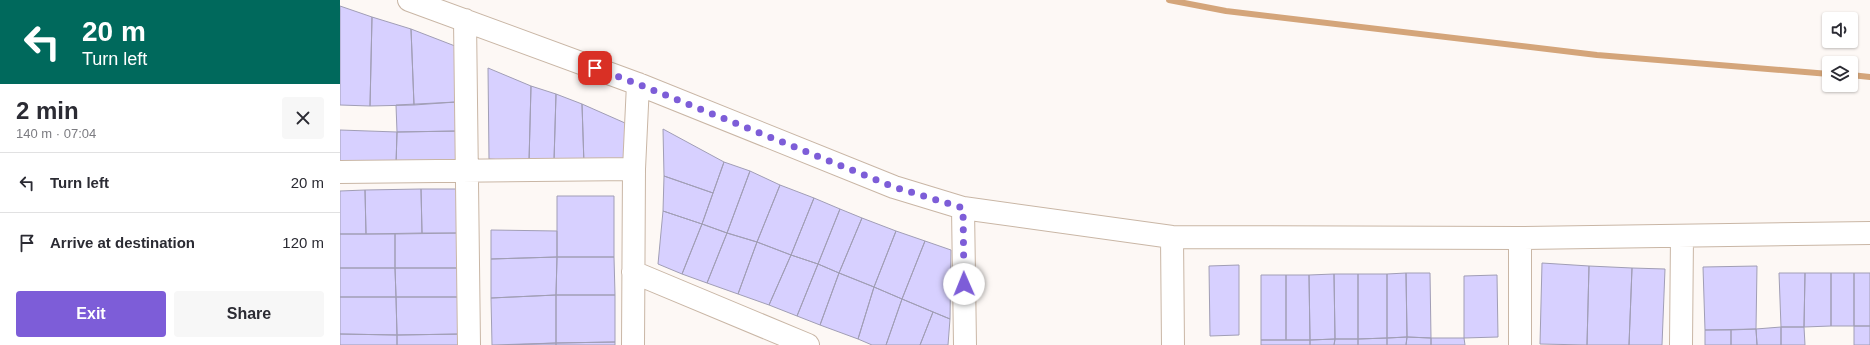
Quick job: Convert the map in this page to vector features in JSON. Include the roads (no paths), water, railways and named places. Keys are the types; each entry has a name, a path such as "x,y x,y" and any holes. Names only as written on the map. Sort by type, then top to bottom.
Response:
{"street":[{"path":"410,0 638,84 894,187 963,208 1172,237 1520,238 1870,233"},
{"path":"465,20 469,345"},
{"path":"633,345 634,169 638,84"},
{"path":"340,172 634,169"},
{"path":"963,208 965,345"},
{"path":"1681,345 1682,236"},
{"path":"1172,237 1172,345"},
{"path":"1520,238 1520,345"},
{"path":"633,272 786,341 808,345"}],"waterway":[{"path":"1169,0 1226,11 1597,55 1822,73"},
{"path":"1858,76 1870,77"}]}
